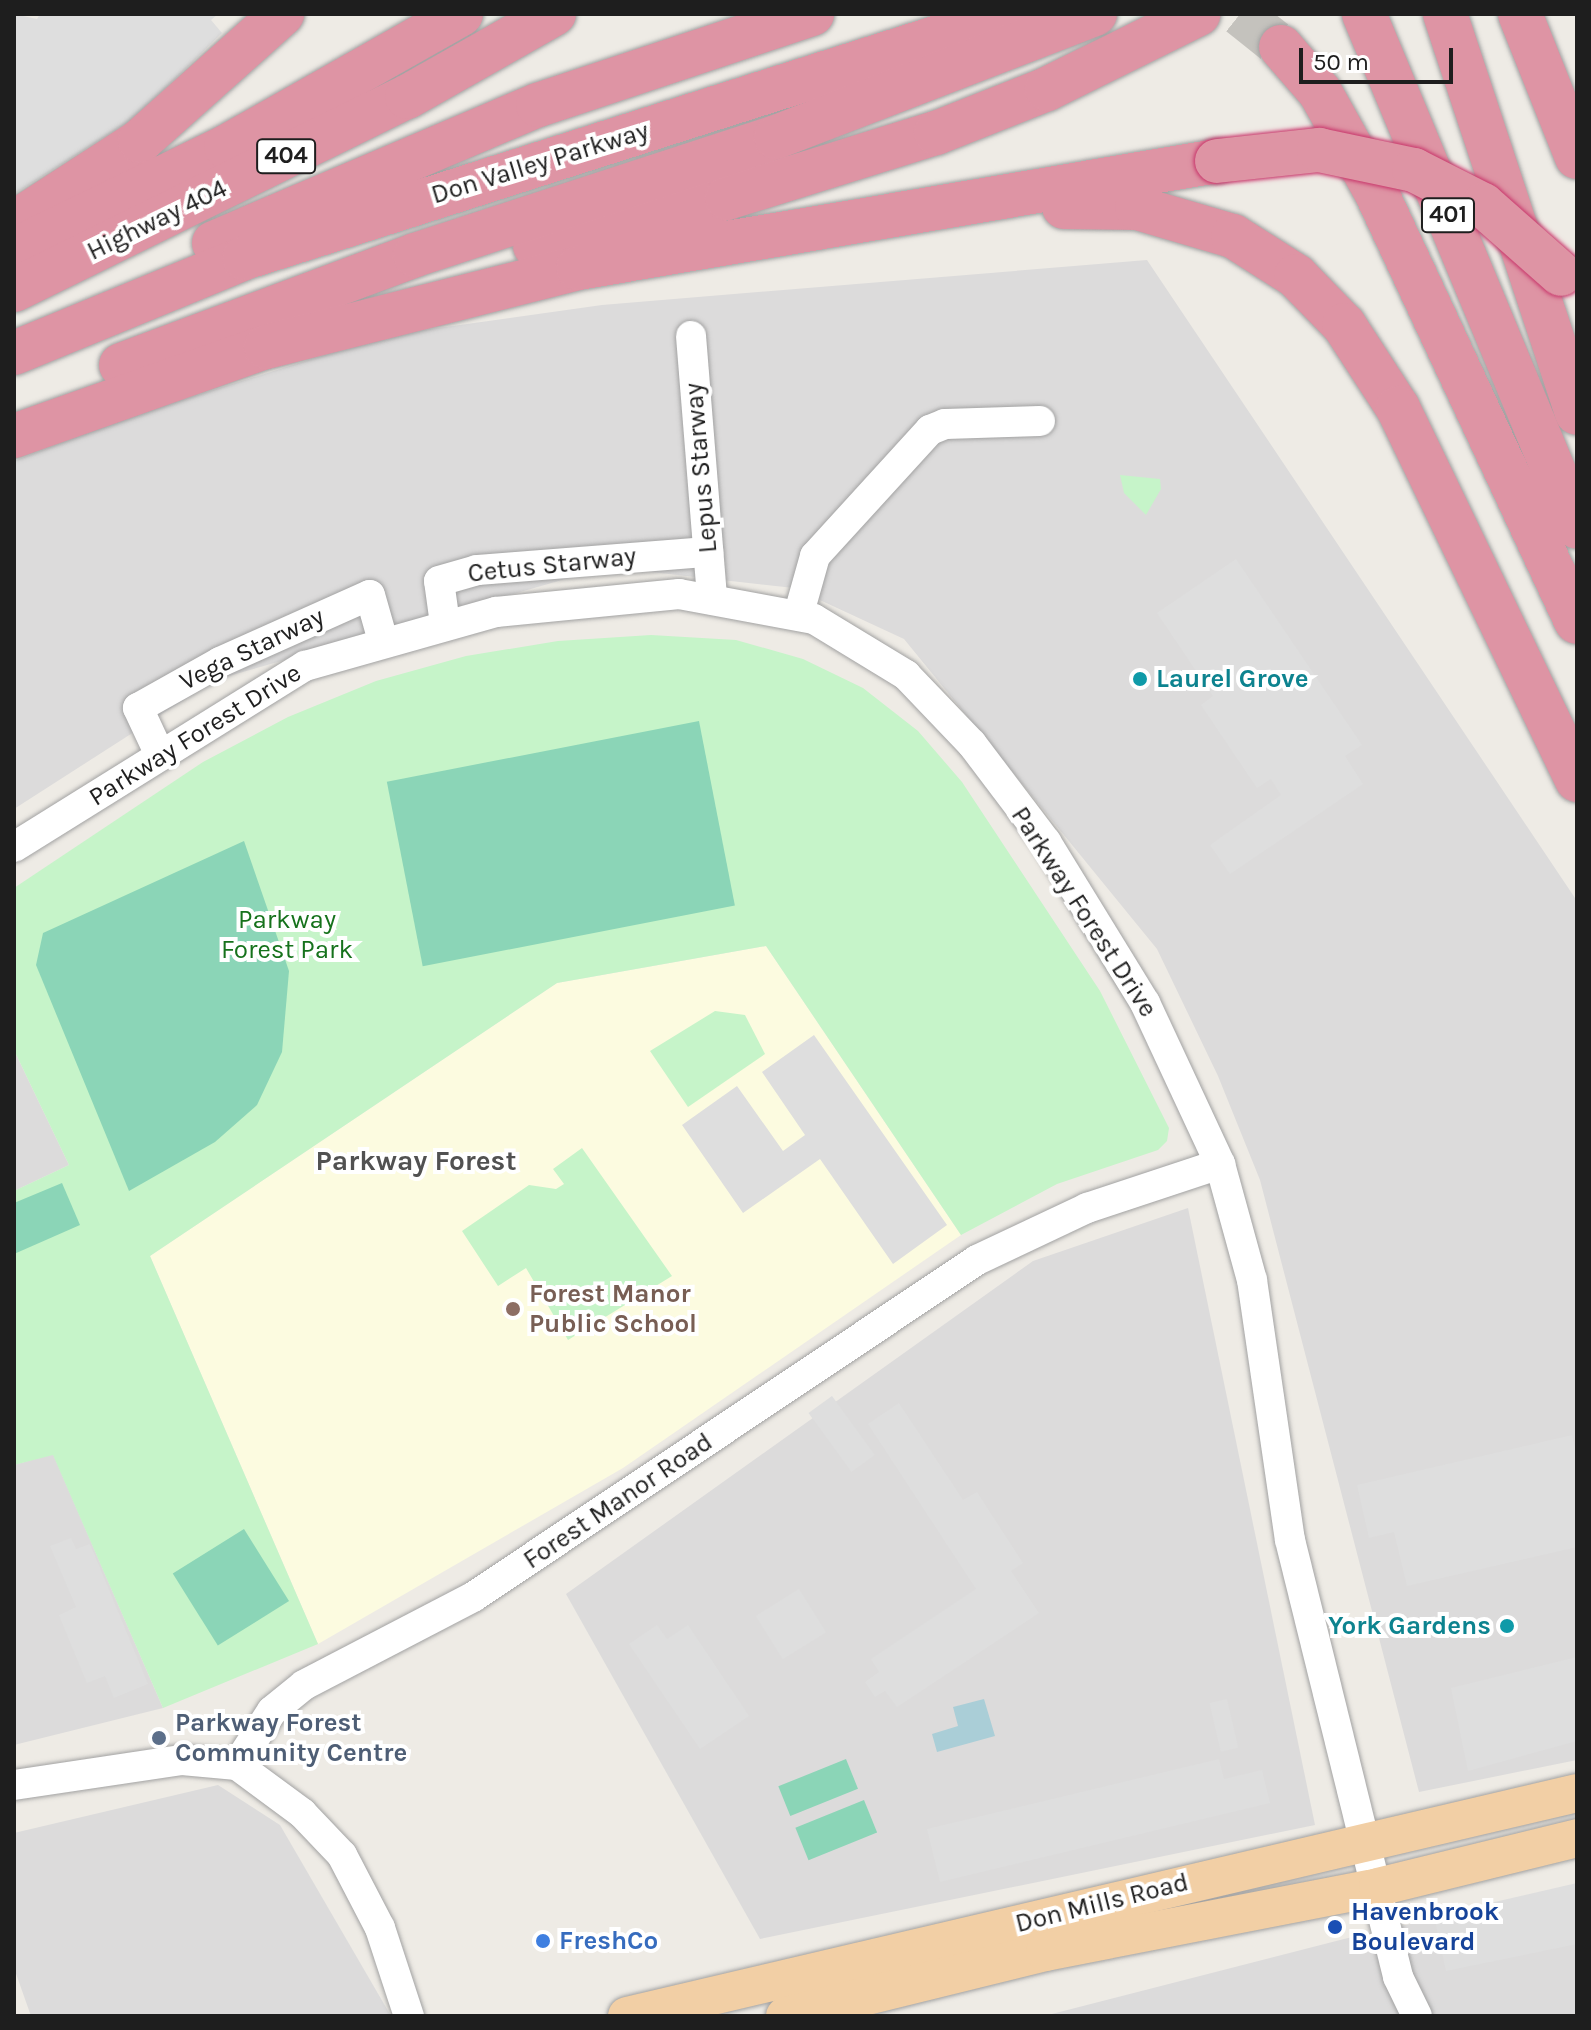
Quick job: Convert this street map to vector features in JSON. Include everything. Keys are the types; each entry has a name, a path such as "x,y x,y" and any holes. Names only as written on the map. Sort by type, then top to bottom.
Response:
{"highway":[{"path":"14,222 140,141 282,14"},
{"name":"Highway 404","path":"14,250 226,147 461,14"},
{"name":"Highway 404","path":"14,290 407,97 554,14"},
{"path":"14,353 74,324 198,251 303,201 538,105 812,14"},
{"name":"Don Valley Parkway","path":"74,324 244,258 383,212 1011,14"},
{"path":"14,406 415,255 776,137 1095,14"},
{"path":"250,316 828,169 1047,89 1199,14"},
{"name":"401","path":"1364,14 1577,527"},
{"path":"1445,14 1577,413"},
{"path":"1520,14 1577,157"},
{"path":"1281,47 1320,92 1371,182 1577,622"},
{"path":"14,436 266,347 578,268 1217,161 1319,150 1414,170 1483,205 1569,285"},
{"path":"894,216 1053,207 1137,208 1233,236 1296,276 1344,325 1378,372 1577,780"}],"main road":[{"name":"Don Mills Road","path":"627,2016 1366,1839 1577,1793"},
{"name":"Don Mills Road","path":"785,2016 1045,1952 1378,1887 1577,1838"}],"street":[{"name":"Lepus Starway","path":"691,336 712,599"},
{"path":"799,613 815,556 930,430 945,424 1040,421"},
{"name":"Cetus Starway","path":"445,624 439,581 465,573 708,552"},
{"name":"Vega Starway","path":"160,755 138,708 220,662 370,595 383,641"},
{"name":"Parkway Forest Drive","path":"14,847 305,666 383,641 496,612 663,595 712,599 799,613 906,675 972,744 1046,842 1145,1003 1220,1164 1252,1280 1290,1540 1378,1887"},
{"name":"Forest Manor Road","path":"237,1765 272,1711 304,1685 486,1588 977,1260 1087,1208 1220,1164"},
{"path":"14,1785 182,1760 237,1765 302,1813 342,1855 380,1928 409,2016"},
{"path":"1378,1887 1398,1977 1417,2016"}],"shaded area":[{"path":"14,14 37,19 40,14 218,14 211,20 222,33 136,117 14,194"},
{"path":"1147,260 1577,901 1577,1760 1419,1792 1260,1180 1218,1076 1157,949 904,639 794,588 607,567 215,680 14,809 14,461 131,416 388,335 602,305"},
{"path":"1236,559 1362,745 1345,756 1363,784 1230,874 1210,845 1281,795 1271,779 1257,788 1201,705 1213,696 1157,613"},
{"name":"Forest Manor Public School","path":"766,946 961,1235 623,1468 318,1644 150,1256 557,983"},
{"path":"814,1035 947,1225 893,1264 820,1159 743,1213 682,1125 737,1086 783,1151 805,1135 762,1072"},
{"path":"14,1050 69,1165 14,1191"},
{"path":"1188,1208 1315,1825 760,1939 566,1594 1033,1261"},
{"path":"832,1396 875,1455 851,1472 809,1413"},
{"path":"899,1403 963,1500 977,1492 1023,1563 1011,1571 1039,1613 897,1707 885,1691 875,1697 865,1682 879,1672 871,1659 976,1589 868,1424"},
{"path":"1572,1435 1577,1457 1577,1547 1407,1586 1394,1532 1369,1538 1357,1485"},
{"path":"53,1454 163,1708 14,1745 14,1465"},
{"path":"71,1538 76,1549 90,1544 148,1684 114,1698 105,1676 87,1683 59,1615 76,1607 50,1546"},
{"path":"799,1589 826,1632 783,1659 756,1616"},
{"path":"657,1625 667,1639 688,1625 749,1716 700,1749 629,1644"},
{"path":"1577,1657 1577,1741 1468,1771 1451,1688"},
{"path":"1227,1699 1238,1748 1221,1752 1209,1703"},
{"path":"1219,1759 1224,1779 1262,1770 1270,1803 940,1882 927,1829"},
{"path":"218,1785 280,1825 391,2016 31,2016 14,1968 14,1833"},
{"path":"1577,1883 1577,1944 1446,1971 1434,1916"},
{"path":"1577,1886 1577,2016 1044,2016 1344,1939"}],"green space":[{"path":"1120,475 1160,479 1161,489 1146,515 1124,493"},
{"name":"Parkway Forest Park","path":"651,635 736,640 803,659 863,688 918,731 962,782 1100,991 1169,1128 1167,1141 1158,1150 1057,1184 961,1235 766,946 557,983 150,1256 318,1644 163,1708 53,1455 14,1465 14,1191 69,1165 14,1050 14,888 203,762 288,717 376,681 466,656 558,641"},
{"path":"699,721 735,906 423,966 387,782"},
{"path":"244,841 289,971 282,1052 257,1105 215,1142 129,1191 36,965 43,933"},
{"path":"715,1011 745,1015 765,1054 688,1107 650,1051"},
{"path":"582,1148 672,1276 568,1340 526,1268 498,1286 462,1231 529,1185 556,1189 564,1184 553,1169"},
{"path":"62,1183 80,1225 14,1254 14,1203"},
{"path":"244,1529 289,1601 218,1646 173,1574"},
{"path":"846,1759 858,1789 790,1816 778,1786"},
{"path":"864,1800 877,1832 808,1860 795,1828"}],"water":[{"path":"984,1699 995,1736 937,1752 932,1734 958,1726 953,1707"}],"tunnel":[{"path":"1240,14 1281,47"}],"place":[{"name":"Laurel Grove","path":"1140,679"},
{"name":"Forest Manor Public School","path":"513,1309"},
{"name":"York Gardens","path":"1507,1626"},
{"name":"Parkway Forest Community Centre","path":"159,1738"},
{"name":"Havenbrook Boulevard","path":"1335,1927"},
{"name":"FreshCo","path":"543,1941"}],"district":[{"name":"Parkway Forest","path":"416,1161"}]}
